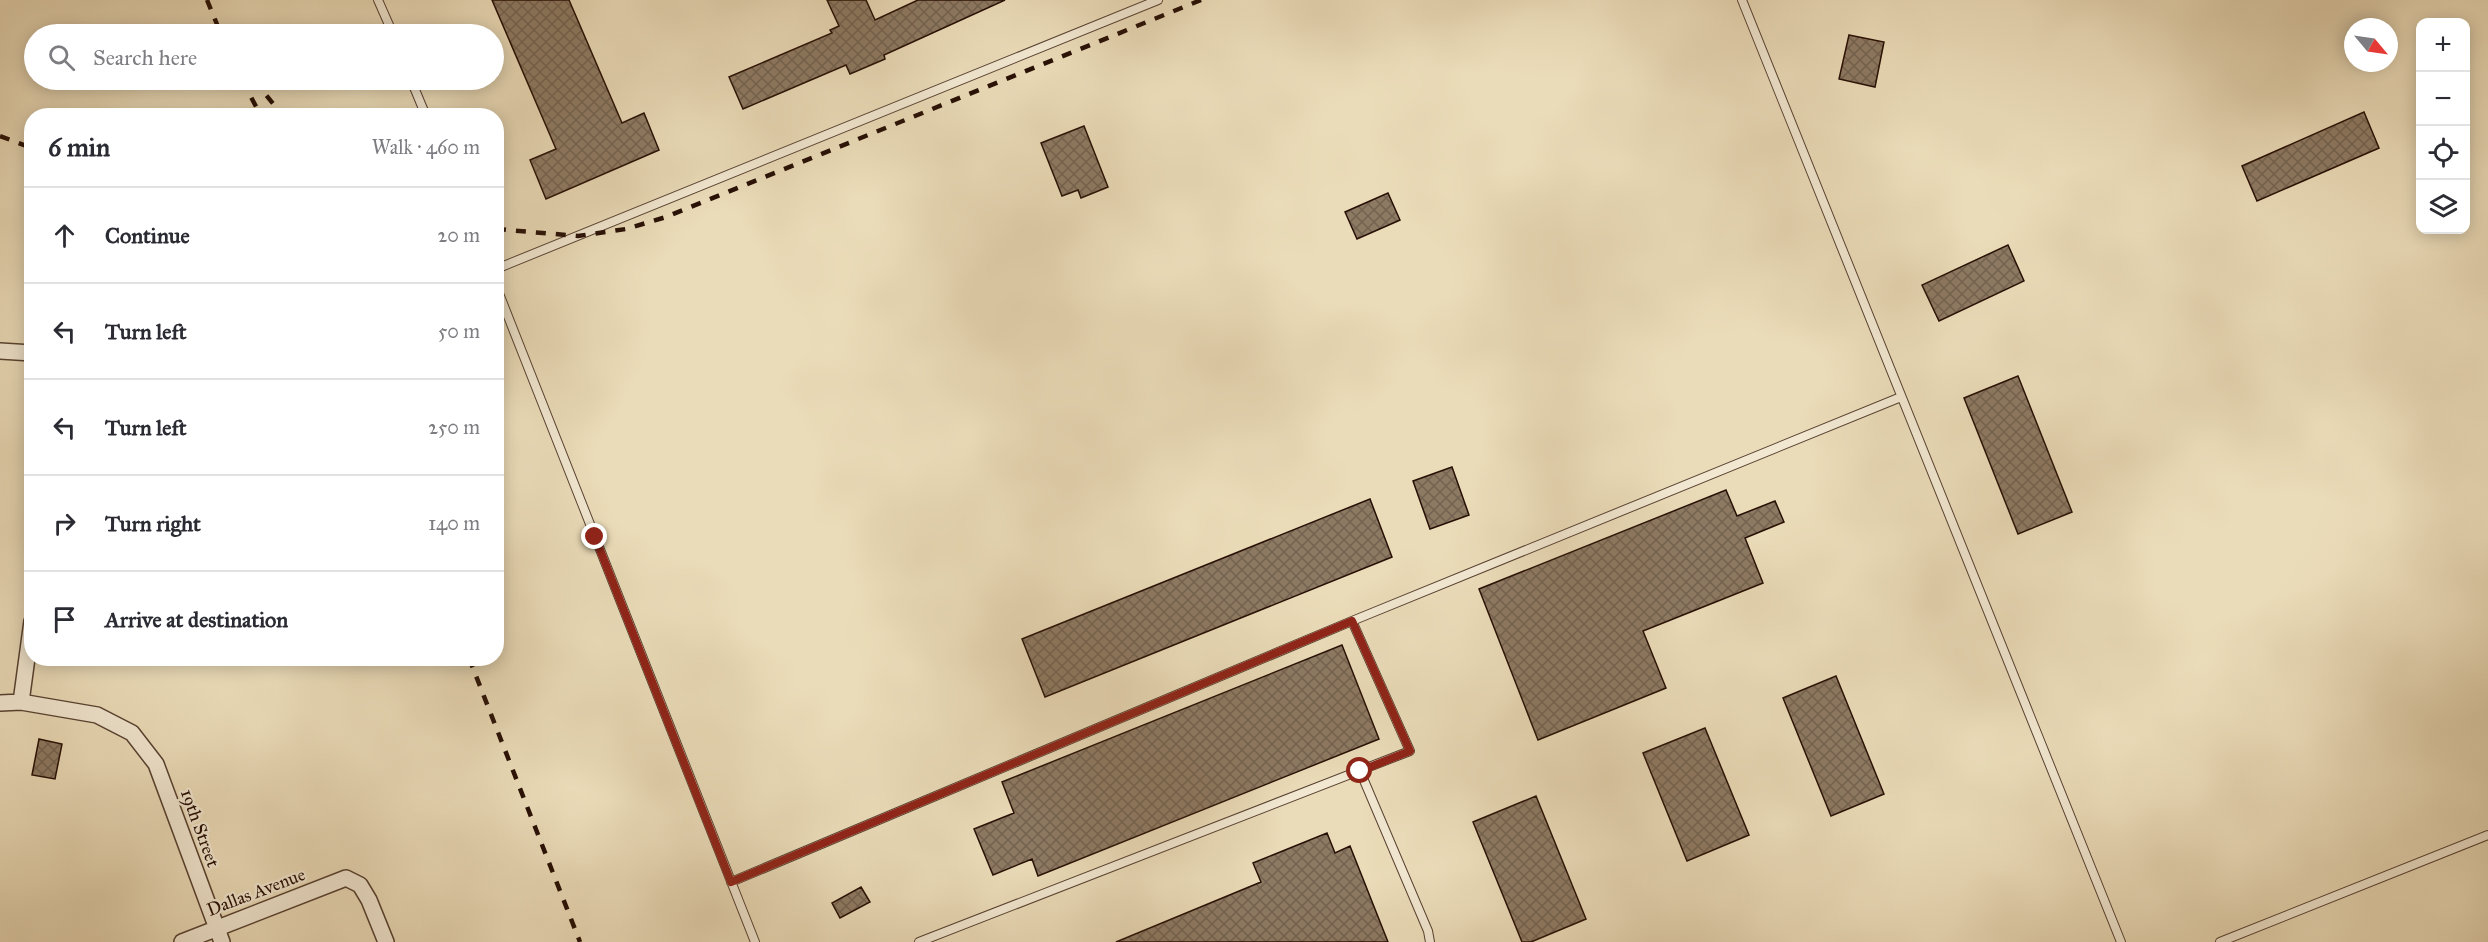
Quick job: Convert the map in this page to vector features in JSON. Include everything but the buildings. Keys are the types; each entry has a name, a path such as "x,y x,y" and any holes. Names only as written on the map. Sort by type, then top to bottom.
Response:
{"street":[{"path":"0,351 24,352"},
{"path":"0,703 21,702 26,666"},
{"name":"19th Street","path":"21,702 97,715 132,733 156,764 219,935"},
{"name":"Dallas Avenue","path":"182,942 219,935 346,878 360,885 369,900 386,942"}],"lane":[{"path":"378,0 389,24"},
{"path":"504,266 1158,0"},
{"path":"1742,0 2118,941"},
{"path":"415,90 423,108"},
{"path":"504,306 755,942"},
{"path":"731,882 1352,621 1901,397"},
{"path":"919,942 1410,751 1352,621"},
{"path":"1360,771 1431,942"},
{"path":"2220,942 2488,835"}],"railway":[{"path":"207,0 217,24"},
{"path":"504,230 578,236 626,229 666,217 1201,0"},
{"path":"247,90 257,108"},
{"path":"262,90 277,108"},
{"path":"0,136 24,145"},
{"path":"472,666 580,942"}],"route":[{"path":"595,537 731,882 1352,621 1410,751 1360,771"}]}
